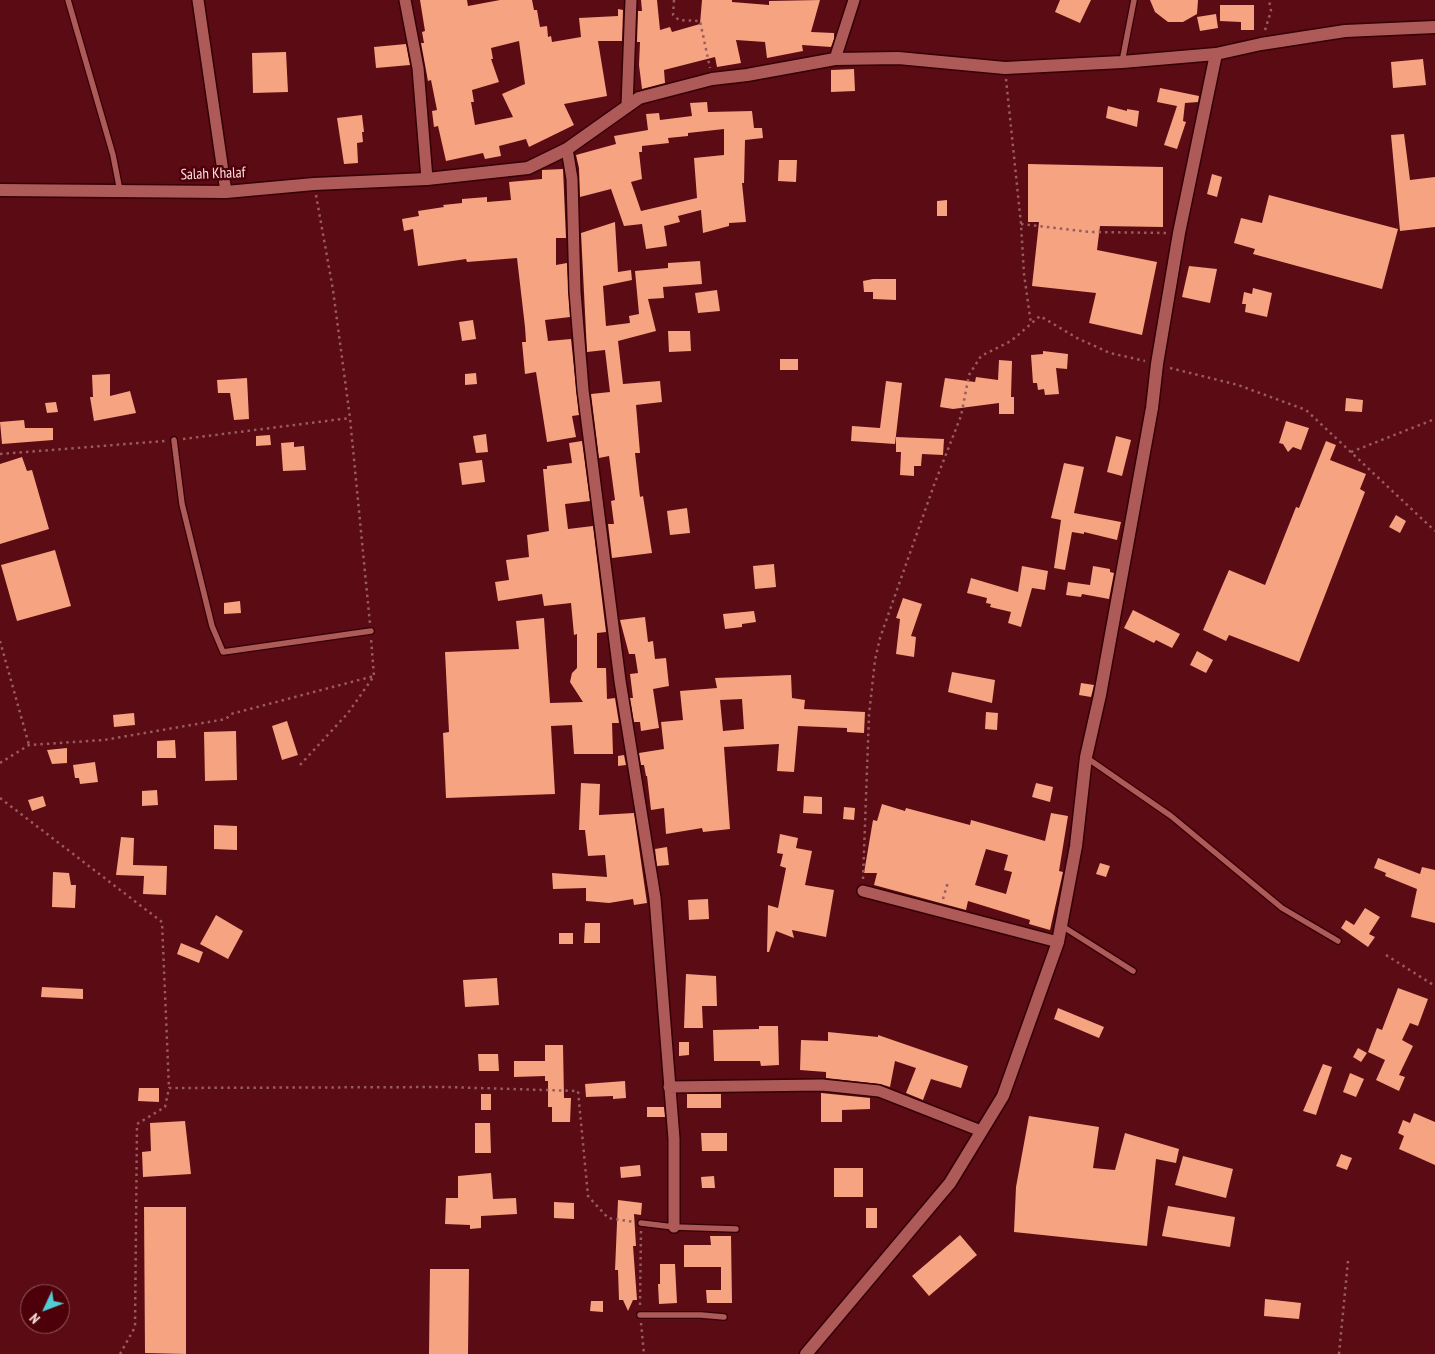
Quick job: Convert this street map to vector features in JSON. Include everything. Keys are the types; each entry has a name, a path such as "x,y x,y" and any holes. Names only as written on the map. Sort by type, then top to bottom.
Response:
{"street":[{"path":"198,0 226,192"},
{"path":"405,0 418,68 427,179"},
{"path":"627,106 631,0"},
{"path":"835,59 854,0"},
{"name":"Salah Khalaf","path":"0,190 226,192 314,184 427,179 528,168 567,149 639,98 712,79 747,75 835,59 898,58 1005,68 1122,62 1216,54 1261,44 1345,32 1435,26"},
{"path":"806,1354 950,1182 1003,1096 1058,942 1076,846 1086,757 1102,686 1152,408 1157,364 1179,233 1216,54"},
{"path":"567,149 572,179 575,292 583,390 620,681 655,898 674,1139 674,1227"},
{"path":"863,891 1058,942"},
{"path":"669,1087 822,1085 879,1091 981,1131"}],"lane":[{"path":"68,0 113,154 120,192"},
{"path":"1122,62 1134,0"},
{"path":"174,440 182,504 212,626 223,652 371,631"},
{"path":"1086,757 1171,816 1282,908 1338,941"},
{"path":"1062,926 1133,971"},
{"path":"641,1223 674,1227 736,1229"},
{"path":"640,1314 701,1315 724,1318"}],"path":[{"path":"674,0 673,15 679,20 700,21 712,79"},
{"path":"1261,44 1270,10 1269,0"},
{"path":"1005,68 1021,224 1024,274 1031,324"},
{"path":"300,765 348,713 374,676 350,418 333,290 314,184"},
{"path":"1021,224 1090,232 1179,233"},
{"path":"863,891 869,715 874,660 880,638 934,485 961,416 969,375 981,356 1011,341 1040,316 1077,338 1110,353 1238,385 1306,410 1435,531"},
{"path":"1351,452 1435,419"},
{"path":"0,641 29,745"},
{"path":"0,763 29,745 104,740 226,719 231,714 374,676"},
{"path":"0,798 162,922 170,1088 165,1106 137,1124 135,1327 120,1354"},
{"path":"940,911 948,882"},
{"path":"1386,955 1435,986"},
{"path":"170,1088 446,1087 578,1091 588,1196 608,1218 641,1223 640,1314 644,1354"},
{"path":"1339,1354 1348,1261"}],"building":[{"path":"420,0 467,0 468,6 500,0 532,0 534,10 537,10 540,27 547,26 548,37 551,36 552,42 581,37 579,18 618,16 618,9 623,10 622,41 598,41 607,96 564,104 574,125 529,147 526,139 499,146 501,156 485,159 483,153 446,161 438,126 434,127 432,111 437,110 431,80 428,81 421,43 424,43 422,32 425,31","holes":["519,41 525,84 502,94 513,117 475,125 471,102 474,102 472,90 499,82 491,59 493,59 491,48"]},
{"path":"641,0 657,0 660,30 670,27 672,32 700,24 702,0 732,0 732,2 769,5 769,1 820,0 811,32 834,33 834,39 831,47 802,45 803,51 767,58 765,42 736,40 741,63 717,67 715,57 664,70 665,83 642,89 639,65 640,42 637,42 638,11 642,11"},
{"path":"1060,0 1091,0 1080,23 1055,12"},
{"path":"1150,0 1198,0 1197,14 1183,22 1168,22 1155,12"},
{"path":"1220,5 1254,5 1254,30 1241,30 1241,22 1220,21"},
{"path":"1216,14 1218,28 1200,31 1197,17"},
{"path":"406,44 410,65 376,68 374,47"},
{"path":"286,52 288,92 253,93 252,53"},
{"path":"1423,59 1426,85 1393,88 1391,62"},
{"path":"854,69 855,91 831,92 831,70"},
{"path":"1160,88 1199,96 1198,102 1185,103 1183,121 1186,122 1177,149 1164,145 1177,106 1157,102"},
{"path":"707,102 708,112 752,111 754,128 762,128 763,138 745,140 744,183 742,183 746,222 729,223 729,226 703,233 701,210 678,216 680,222 664,226 667,246 646,249 642,224 624,226 611,189 580,197 579,168 576,155 616,144 614,136 648,130 646,114 659,113 660,120 692,116 690,103","holes":["724,129 724,155 694,158 697,198 641,211 631,182 642,179 639,152 642,152 642,146 669,143 668,138 688,136 688,133"]},
{"path":"1108,106 1127,111 1127,109 1139,111 1137,127 1106,118"},
{"path":"362,115 364,132 362,132 363,142 357,143 358,163 344,164 337,118"},
{"path":"1404,134 1410,180 1435,177 1435,227 1400,231 1391,135"},
{"path":"779,160 797,160 796,182 778,181"},
{"path":"1028,164 1163,167 1163,227 1100,226 1097,250 1157,262 1142,335 1089,323 1096,293 1032,286 1039,222 1028,222"},
{"path":"563,169 566,238 556,238 556,265 567,263 570,317 545,320 548,341 571,339 579,415 572,416 576,437 547,442 536,372 525,374 522,342 526,342 525,327 517,258 467,262 466,259 418,266 413,229 404,231 402,219 419,216 418,211 462,203 462,199 487,197 487,202 511,200 509,182 542,179 542,170"},
{"path":"1212,174 1222,177 1217,197 1207,194"},
{"path":"1269,195 1398,229 1382,289 1253,254 1255,249 1234,243 1241,218 1262,223"},
{"path":"947,200 947,216 937,216 937,201"},
{"path":"615,222 618,272 631,270 632,280 603,286 606,326 630,323 629,316 639,314 635,271 668,268 668,263 700,261 702,284 663,287 664,298 648,299 656,331 618,341 623,384 660,381 662,402 636,405 640,453 635,453 640,497 643,496 652,553 612,558 608,524 614,524 611,501 615,500 609,456 599,458 591,394 610,392 605,350 587,352 581,233"},
{"path":"1189,266 1217,269 1210,303 1182,297"},
{"path":"896,279 896,300 873,299 873,292 864,292 863,281"},
{"path":"1253,288 1272,293 1267,317 1245,312 1246,304 1242,304 1244,292 1252,294"},
{"path":"717,290 720,311 698,313 695,293"},
{"path":"473,320 476,339 462,341 459,322"},
{"path":"668,331 690,331 691,351 669,352"},
{"path":"1043,351 1068,354 1067,369 1056,368 1059,394 1045,395 1044,389 1038,390 1037,383 1033,383 1031,355 1043,354"},
{"path":"780,359 798,359 798,370 780,370"},
{"path":"999,360 1012,361 1011,397 1014,397 1014,414 999,414 999,403 953,409 940,407 945,378 975,382 976,377 998,380"},
{"path":"476,373 477,384 465,385 465,374"},
{"path":"110,374 110,396 130,391 136,413 94,421 90,397 93,397 92,375"},
{"path":"247,378 249,419 234,420 230,393 218,393 217,380"},
{"path":"886,381 902,383 895,444 851,441 852,426 880,428"},
{"path":"1346,398 1363,400 1362,412 1345,411"},
{"path":"56,402 58,412 47,413 45,403"},
{"path":"24,420 25,428 53,428 53,440 2,444 0,422"},
{"path":"1286,421 1309,428 1301,450 1293,447 1288,452 1283,444 1279,443"},
{"path":"486,434 488,452 476,453 473,436"},
{"path":"270,435 271,445 256,446 256,436"},
{"path":"1116,436 1131,440 1122,476 1107,472"},
{"path":"896,437 944,439 943,455 922,454 921,466 914,466 914,476 900,475 901,452 896,452"},
{"path":"582,441 590,501 565,504 568,529 593,526 606,632 597,633 597,668 606,668 607,699 615,698 619,723 612,723 613,754 574,754 572,725 551,726 555,794 446,798 443,733 449,732 445,652 519,649 516,621 544,618 550,703 583,702 570,682 572,673 577,668 577,634 574,635 571,603 544,606 542,594 498,601 495,582 509,580 506,560 529,557 527,535 549,531 543,469 547,469 547,466 572,463 569,443"},
{"path":"1326,441 1336,445 1330,460 1366,474 1360,489 1365,492 1299,662 1229,635 1226,641 1203,630 1229,570 1265,585 1296,507 1299,508"},
{"path":"294,442 294,447 304,446 306,470 283,471 281,443"},
{"path":"22,457 27,471 32,470 49,529 0,544 0,464"},
{"path":"482,460 485,482 462,485 459,463"},
{"path":"1064,463 1084,467 1074,513 1121,522 1117,540 1084,532 1084,534 1072,532 1065,570 1054,568 1061,520 1051,518"},
{"path":"687,508 690,533 670,535 667,511"},
{"path":"1396,515 1406,521 1400,533 1389,527"},
{"path":"55,550 71,606 17,621 1,565"},
{"path":"774,564 776,587 755,589 753,566"},
{"path":"1022,566 1048,571 1045,590 1032,588 1021,627 1008,623 1011,612 990,607 991,604 986,603 987,598 967,593 971,578 1018,592"},
{"path":"1093,566 1110,569 1110,572 1114,573 1109,599 1082,594 1081,597 1066,595 1068,582 1090,585"},
{"path":"903,598 922,604 911,636 916,637 914,657 896,654 900,619 896,618"},
{"path":"240,601 241,613 224,614 224,603"},
{"path":"1133,610 1180,634 1172,648 1156,640 1154,643 1124,628"},
{"path":"754,611 756,622 742,624 742,627 725,629 723,614"},
{"path":"645,617 648,642 653,641 655,659 666,658 669,686 653,689 659,728 641,731 640,722 634,722 630,698 633,698 630,674 638,673 635,654 629,654 620,620"},
{"path":"1197,651 1213,660 1206,673 1190,665"},
{"path":"952,672 995,680 992,703 948,692"},
{"path":"791,675 792,698 805,700 804,709 865,712 864,733 847,732 847,728 798,726 794,772 777,771 779,744 724,747 730,829 703,832 702,828 666,834 664,808 651,810 647,776 644,765 641,765 639,753 664,749 661,722 683,720 680,691 717,688 715,678","holes":["742,699 744,729 723,731 720,700"]},
{"path":"1081,683 1094,685 1091,697 1079,695"},
{"path":"986,712 998,713 997,730 985,729"},
{"path":"134,713 135,725 114,727 113,715"},
{"path":"287,721 298,755 282,760 272,726"},
{"path":"236,731 237,780 205,781 204,732"},
{"path":"175,740 176,758 157,758 157,741"},
{"path":"67,748 67,763 52,764 47,750"},
{"path":"624,755 626,765 618,766 618,756"},
{"path":"95,762 98,782 80,784 79,778 75,778 73,765"},
{"path":"581,783 600,784 599,815 634,813 647,903 634,905 633,899 609,903 586,901 586,888 553,889 552,873 607,877 605,855 588,856 585,830 579,830"},
{"path":"1036,783 1053,787 1050,802 1032,797"},
{"path":"157,790 158,805 142,806 142,791"},
{"path":"43,796 46,806 32,811 28,800"},
{"path":"804,796 822,797 822,814 803,813"},
{"path":"882,804 905,811 906,808 970,825 971,820 1045,841 1051,813 1068,816 1059,871 1063,872 1050,930 1029,924 1030,920 968,901 966,910 874,885 877,873 864,873 873,820 877,821","holes":["986,849 1008,855 1004,870 1012,872 1006,894 975,885"]},
{"path":"844,807 855,808 854,820 843,819"},
{"path":"214,825 237,826 237,850 214,849"},
{"path":"780,834 798,838 796,848 812,851 805,885 834,890 826,937 792,930 794,938 776,931 769,952 767,952 768,905 778,908 786,868 780,866 783,854 777,853"},
{"path":"121,837 134,838 133,865 167,866 166,895 143,894 144,876 116,875"},
{"path":"667,847 669,865 657,866 655,849"},
{"path":"1378,858 1420,874 1422,867 1435,870 1435,923 1411,917 1417,889 1385,876 1386,873 1374,868"},
{"path":"1100,863 1110,866 1106,877 1096,874"},
{"path":"53,872 69,873 71,885 76,885 75,908 52,907"},
{"path":"708,899 709,919 689,920 688,900"},
{"path":"1365,908 1380,917 1369,934 1375,937 1368,947 1341,928 1346,920 1354,925"},
{"path":"216,915 243,931 228,959 200,944"},
{"path":"585,923 600,923 600,943 584,943"},
{"path":"559,933 573,933 573,944 559,944"},
{"path":"181,943 203,952 199,963 177,954"},
{"path":"686,974 716,976 717,1006 702,1006 703,1028 684,1028"},
{"path":"497,978 499,1005 465,1007 463,980"},
{"path":"42,987 83,989 83,999 41,997"},
{"path":"1398,988 1428,999 1418,1026 1410,1023 1402,1040 1413,1046 1399,1075 1405,1077 1399,1091 1376,1080 1385,1060 1368,1052 1377,1028 1382,1030"},
{"path":"1058,1008 1104,1027 1099,1038 1054,1019"},
{"path":"759,1026 778,1026 779,1065 761,1066 760,1061 714,1061 713,1030 759,1029"},
{"path":"828,1032 878,1037 878,1035 968,1066 961,1088 931,1079 923,1100 906,1093 916,1068 895,1061 890,1087 880,1084 826,1078 826,1072 800,1070 801,1040 828,1041"},
{"path":"679,1042 689,1042 689,1055 679,1056"},
{"path":"545,1045 563,1045 564,1098 571,1098 570,1122 552,1122 552,1107 548,1107 548,1081 545,1081 545,1076 514,1077 514,1061 545,1061"},
{"path":"1358,1048 1367,1053 1361,1062 1353,1057"},
{"path":"478,1054 498,1054 499,1071 479,1071"},
{"path":"1323,1064 1332,1067 1316,1115 1303,1111"},
{"path":"1350,1073 1364,1079 1356,1097 1343,1092"},
{"path":"625,1081 626,1098 613,1099 613,1096 586,1097 585,1084"},
{"path":"139,1088 159,1088 159,1102 138,1101"},
{"path":"821,1093 870,1098 870,1109 842,1110 842,1122 821,1122"},
{"path":"481,1094 491,1094 491,1110 481,1110"},
{"path":"687,1094 721,1094 721,1108 687,1108"},
{"path":"647,1107 664,1107 665,1117 647,1117"},
{"path":"1414,1113 1435,1122 1435,1165 1399,1149 1404,1136 1398,1133 1403,1120 1410,1123"},
{"path":"1029,1116 1099,1127 1093,1168 1115,1170 1125,1133 1179,1149 1176,1163 1156,1159 1147,1246 1014,1232 1016,1187"},
{"path":"185,1121 191,1174 143,1177 142,1152 151,1151 150,1123"},
{"path":"475,1123 490,1123 491,1153 475,1153"},
{"path":"701,1133 727,1133 727,1151 702,1151"},
{"path":"1341,1154 1352,1158 1347,1170 1336,1166"},
{"path":"1183,1156 1233,1169 1226,1198 1175,1185"},
{"path":"640,1165 641,1176 621,1178 620,1167"},
{"path":"834,1168 863,1168 863,1197 834,1197"},
{"path":"491,1173 493,1199 516,1198 517,1214 481,1216 481,1228 470,1229 470,1225 445,1224 446,1198 458,1198 458,1176"},
{"path":"714,1176 715,1188 702,1188 701,1177"},
{"path":"618,1200 642,1203 641,1215 634,1214 636,1246 633,1246 637,1300 633,1300 628,1311 623,1300 619,1300 618,1270 615,1270"},
{"path":"554,1202 574,1203 574,1219 554,1218"},
{"path":"1168,1206 1235,1217 1230,1247 1162,1236"},
{"path":"144,1207 186,1207 186,1354 145,1353"},
{"path":"866,1208 877,1208 877,1228 866,1228"},
{"path":"960,1235 977,1255 929,1296 912,1276"},
{"path":"710,1236 731,1236 732,1303 707,1303 706,1290 721,1290 721,1267 684,1267 684,1245 711,1245"},
{"path":"660,1264 675,1264 677,1303 659,1304"},
{"path":"430,1269 469,1269 468,1354 429,1354"},
{"path":"1265,1299 1301,1303 1299,1319 1264,1316"},
{"path":"591,1301 603,1301 603,1312 590,1311"}]}
